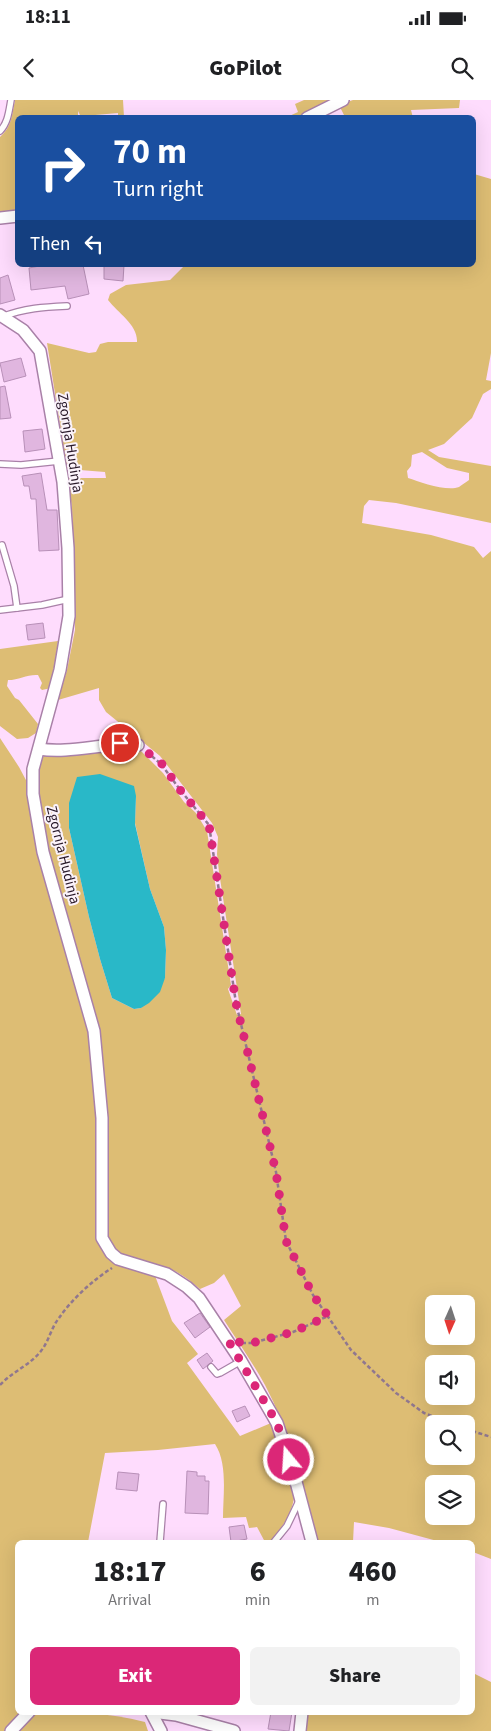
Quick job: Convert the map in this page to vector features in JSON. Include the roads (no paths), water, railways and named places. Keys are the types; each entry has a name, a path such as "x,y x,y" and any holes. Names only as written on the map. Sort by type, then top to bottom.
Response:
{"street":[{"path":"314,115 343,100"},
{"path":"0,218 15,216"},
{"name":"Zgornja Hudinja","path":"1,316 23,330 40,351 63,482 70,599 69,616 60,670 33,769 33,794 43,852 94,1031 102,1118 102,1238 111,1253 118,1259 168,1274 187,1287 199,1298 241,1361"},
{"path":"38,749 68,749 120,743 138,745"},
{"path":"241,1361 277,1423 311,1540"},
{"path":"11,1731 26,1715"},
{"path":"153,1715 161,1731"},
{"path":"170,1715 234,1731"},
{"path":"300,1731 302,1715"}],"lane":[{"path":"0,131 9,112 11,100"},
{"path":"1,316 16,311 67,306"},
{"path":"0,464 59,461"},
{"path":"2,545 14,586 17,608"},
{"path":"0,610 42,605 70,599"},
{"path":"211,1367 217,1374 241,1361"},
{"path":"276,1540 287,1526 300,1499"},
{"path":"160,1540 163,1504"}],"water":[{"path":"100,774 134,786 136,796 135,824 150,889 164,927 166,950 165,978 160,992 141,1008 134,1009 112,998 89,917 69,828 69,803 77,777"}]}
